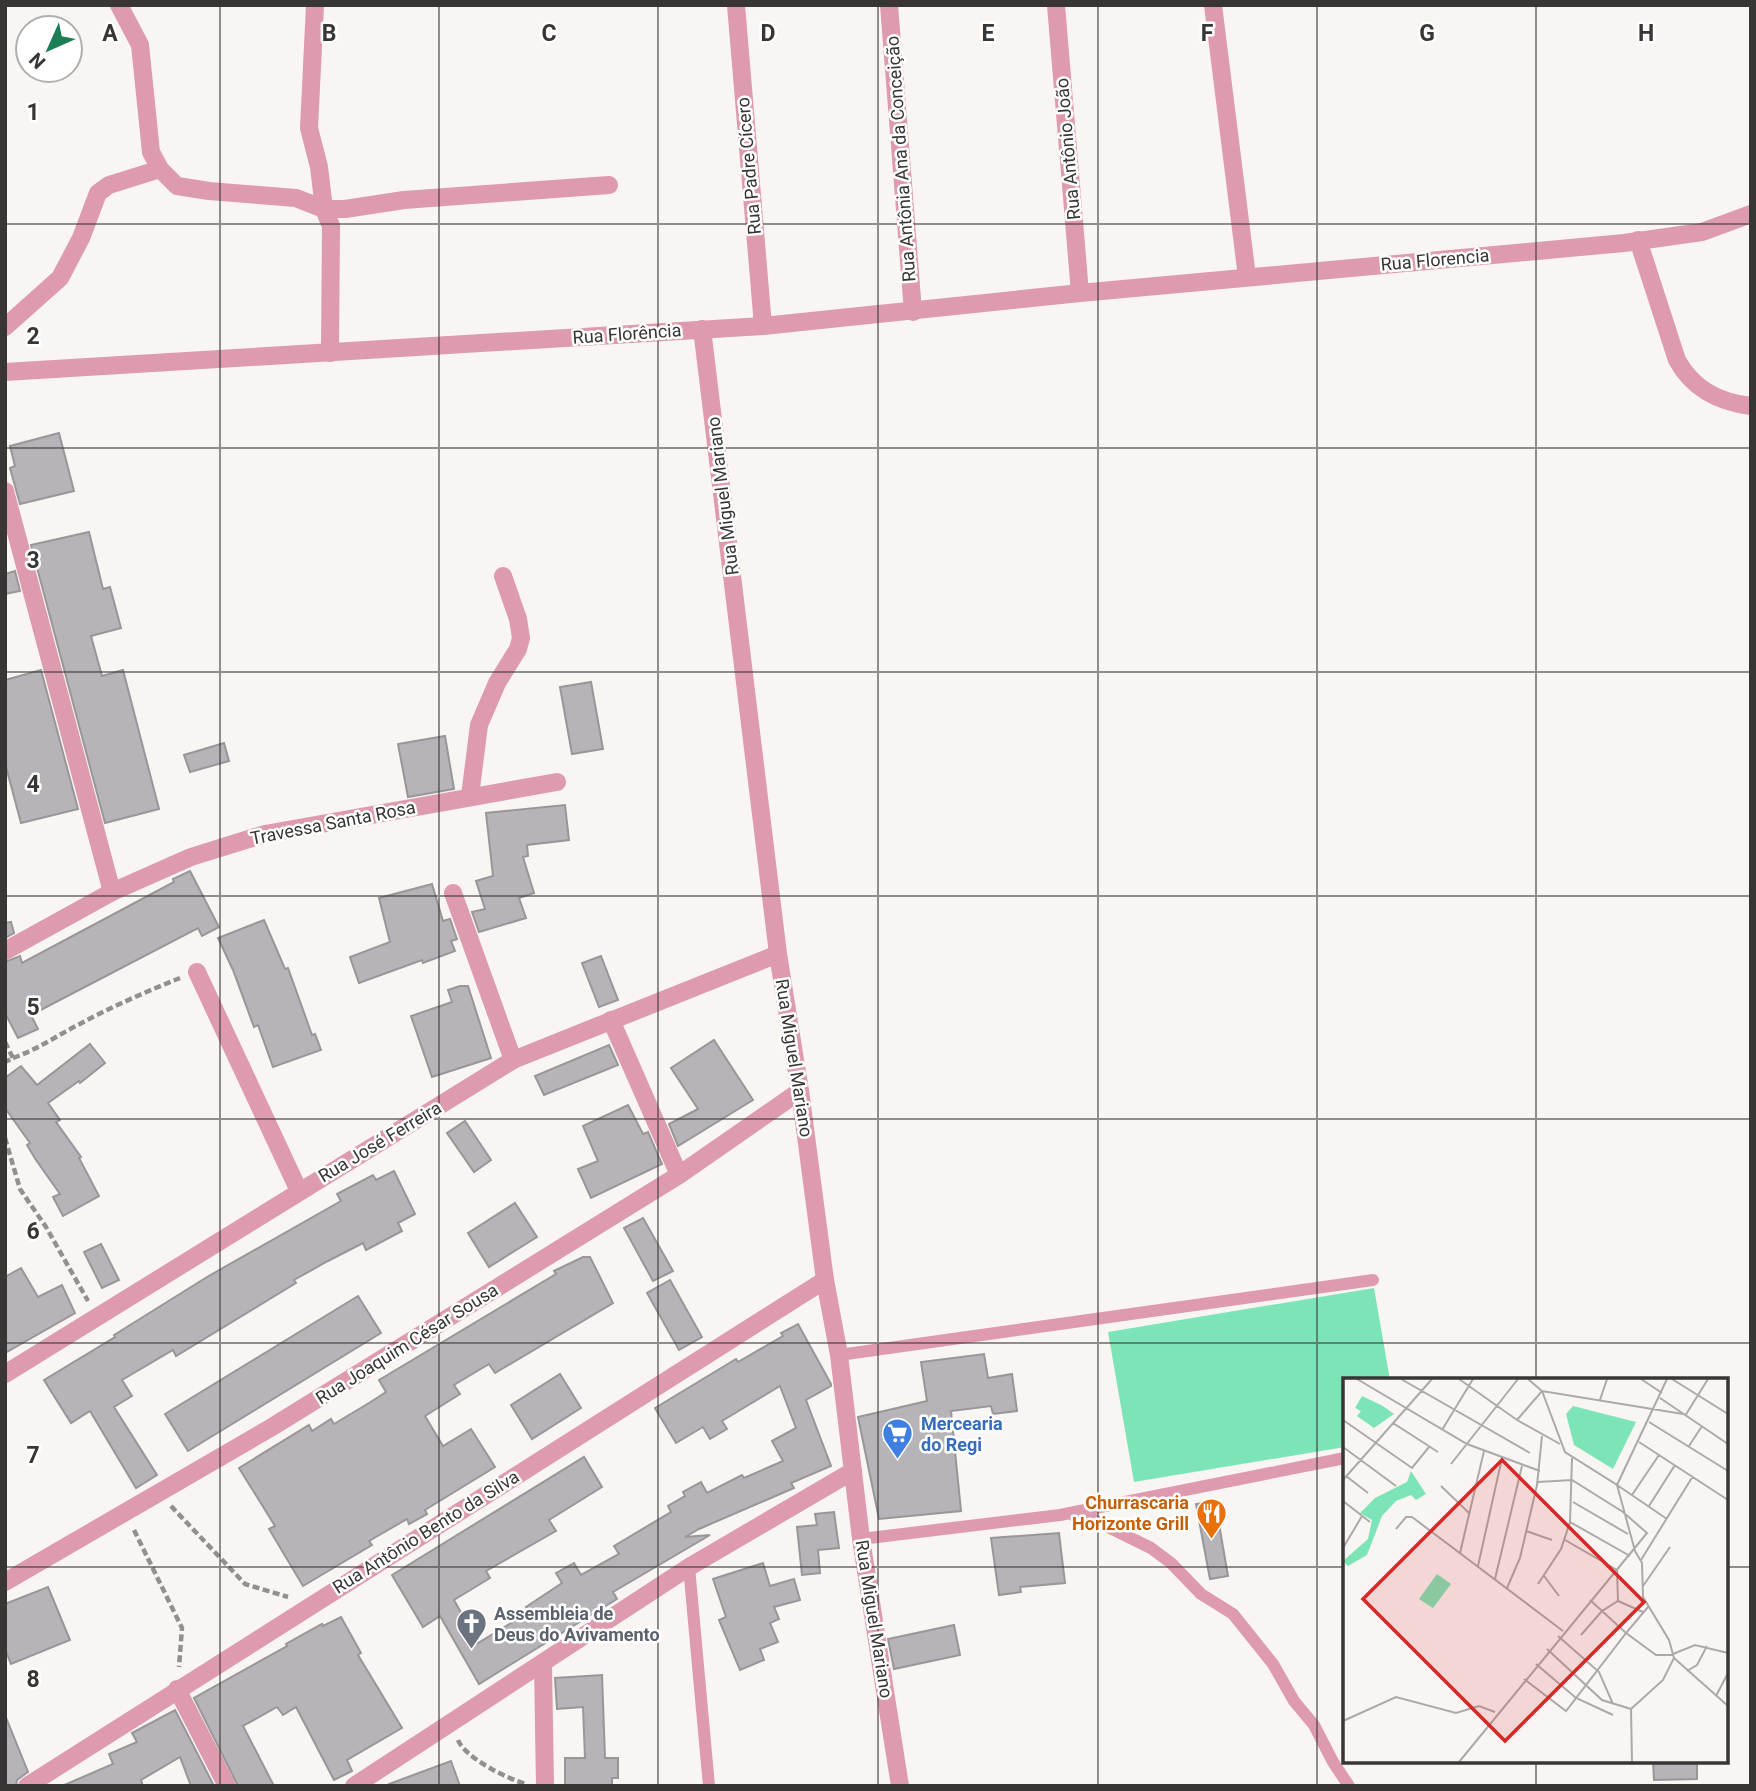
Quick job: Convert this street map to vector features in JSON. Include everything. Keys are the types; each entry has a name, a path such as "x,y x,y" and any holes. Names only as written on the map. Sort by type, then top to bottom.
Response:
{"street":[{"path":"119,5 141,45 151,152 160,169 177,186 296,198 324,209 345,209 404,200 609,185"},
{"path":"315,5 309,128 319,167 324,209 331,226 330,353"},
{"name":"Rua Padre Cícero","path":"736,5 763,326"},
{"name":"Rua Antônia Ana da Conceição","path":"889,5 913,312"},
{"name":"Rua Antônio João","path":"1056,5 1080,293"},
{"path":"1213,5 1247,277"},
{"path":"5,327 60,278 81,238 98,193 109,185 160,169"},
{"name":"Rua Florencia","path":"1247,277 1631,242 1702,232 1751,214"},
{"path":"1631,242 1685,374 1696,386 1724,402 1751,406"},
{"name":"Rua Florência","path":"5,372 763,326 1247,277"},
{"name":"Rua Miguel Mariano","path":"702,329 778,954 800,1091 825,1280 839,1355 860,1539 900,1786"},
{"path":"5,491 112,892"},
{"path":"470,796 479,726 497,683 518,649 521,638 519,620 503,576"},
{"name":"Travessa Santa Rosa","path":"5,951 112,892 191,857 265,834 557,782"},
{"path":"453,893 513,1060"},
{"name":"Rua José Ferreira","path":"5,1374 513,1060 778,954"},
{"path":"197,972 299,1191"},
{"path":"611,1020 679,1175"},
{"name":"Rua Joaquim César Sousa","path":"5,1582 272,1427 679,1175 800,1091"},
{"name":"Rua Antônio Bento da Silva","path":"27,1786 825,1280"},
{"path":"354,1786 689,1567 853,1471"},
{"path":"543,1664 545,1786"},
{"path":"177,1689 227,1786"}],"lane":[{"path":"839,1355 1373,1280"},
{"path":"860,1539 1060,1515 1343,1458"},
{"path":"1060,1515 1092,1518 1151,1548 1171,1563 1201,1594 1233,1614 1273,1664 1294,1701 1314,1725 1349,1786"},
{"path":"689,1567 709,1786"}],"path":[{"path":"5,1062 150,990 197,972"},
{"path":"5,1042 13,1058"},
{"path":"5,1138 20,1189 46,1227 97,1317"},
{"path":"150,1499 172,1507 245,1584 312,1604"},
{"path":"126,1513 182,1628 177,1689"},
{"path":"452,1723 461,1746 487,1766 518,1782 533,1786"}],"green space":[{"path":"1374,1288 1390,1378 1343,1378 1343,1447 1134,1482 1108,1332"}],"building":[{"path":"59,433 74,491 20,504 10,468 15,466 10,446"},
{"path":"89,532 103,589 110,587 121,628 91,636 102,676 123,670 159,809 105,823 31,545"},
{"path":"15,571 20,591 5,594 5,574"},
{"path":"41,670 78,809 21,823 5,763 5,680"},
{"path":"591,682 603,749 572,754 560,687"},
{"path":"445,736 454,789 408,797 398,744"},
{"path":"224,743 229,761 190,772 184,755"},
{"path":"565,805 569,840 527,845 528,856 523,857 534,893 519,898 526,918 479,932 472,912 485,909 476,881 493,876 486,813"},
{"path":"190,871 219,927 202,936 198,928 31,1015 38,1029 18,1038 5,1013 5,962 20,956 22,963"},
{"path":"432,884 443,921 450,919 457,939 451,941 455,951 359,983 350,957 390,942 379,898"},
{"path":"264,920 285,969 288,968 312,1035 315,1034 321,1050 273,1067 258,1025 254,1027 218,938"},
{"path":"11,922 14,933 5,938 5,923"},
{"path":"601,956 618,1000 599,1007 582,963"},
{"path":"468,986 491,1058 432,1077 411,1016 452,1002 448,990"},
{"path":"714,1040 753,1100 678,1146 669,1124 698,1109 671,1068"},
{"path":"90,1044 105,1063 48,1103 60,1120 56,1122 81,1157 79,1158 99,1196 63,1216 53,1197 60,1194 27,1145 30,1143 5,1108 5,1078 21,1066 37,1085"},
{"path":"609,1045 618,1065 544,1095 535,1076"},
{"path":"628,1105 643,1134 648,1132 662,1164 591,1198 578,1169 598,1161 583,1126"},
{"path":"465,1121 491,1160 474,1172 447,1133"},
{"path":"394,1171 415,1214 398,1223 402,1231 366,1250 363,1243 328,1261 176,1356 173,1350 122,1380 132,1396 114,1407 157,1475 136,1488 90,1411 71,1423 44,1380 207,1277 341,1201 337,1194 373,1175 376,1180"},
{"path":"515,1203 537,1237 489,1267 468,1233"},
{"path":"643,1218 673,1271 653,1281 624,1228"},
{"path":"101,1244 119,1280 102,1288 84,1252"},
{"path":"583,1257 590,1257 613,1303 495,1373 489,1364 454,1385 460,1394 425,1416 443,1446 471,1429 495,1467 425,1510 427,1514 409,1524 407,1519 369,1541 372,1545 303,1586 269,1529 275,1526 239,1468 309,1425 312,1431 331,1419 334,1424 369,1403 386,1392 379,1380 556,1274 554,1271"},
{"path":"21,1268 38,1297 62,1285 75,1313 5,1353 5,1277"},
{"path":"670,1280 702,1337 679,1350 647,1293"},
{"path":"358,1296 381,1333 188,1451 165,1414"},
{"path":"798,1324 831,1384 806,1400 831,1466 791,1483 794,1488 685,1537 710,1535 613,1592 617,1599 479,1684 440,1616 423,1627 392,1575 584,1457 602,1487 549,1520 556,1531 486,1571 490,1578 454,1600 478,1643 529,1612 526,1607 562,1583 556,1573 574,1563 581,1575 619,1554 614,1546 671,1512 668,1506 685,1496 683,1492 701,1482 707,1493 742,1475 744,1478 783,1461 772,1441 796,1428 780,1386 722,1421 727,1429 710,1439 703,1427 676,1443 655,1408 736,1359 738,1362 783,1336 781,1333"},
{"path":"984,1354 988,1378 1012,1374 1017,1411 993,1414 991,1406 951,1411 961,1511 879,1519 858,1417 927,1401 921,1362"},
{"path":"560,1374 581,1408 532,1439 511,1405"},
{"name":"Churrascaria Horizonte Grill","path":"1215,1501 1228,1576 1210,1579 1196,1504"},
{"path":"834,1512 839,1548 818,1550 820,1573 802,1575 797,1527 817,1525 815,1514"},
{"path":"1059,1533 1065,1583 1020,1587 1021,1592 999,1595 991,1538"},
{"path":"763,1563 770,1586 794,1579 800,1600 774,1607 779,1619 770,1623 778,1642 760,1649 764,1660 740,1670 719,1620 726,1617 713,1579"},
{"path":"48,1587 70,1640 11,1664 5,1649 5,1604"},
{"path":"341,1617 361,1653 358,1655 402,1728 347,1760 352,1771 334,1780 296,1707 283,1715 277,1707 243,1726 274,1786 238,1786 194,1698 322,1624 323,1626"},
{"path":"954,1625 960,1655 894,1669 888,1639"},
{"path":"602,1675 605,1758 618,1758 618,1778 612,1778 612,1786 565,1786 565,1758 585,1758 583,1707 557,1709 555,1678"},
{"path":"175,1710 214,1786 191,1786 180,1757 141,1780 143,1786 62,1786 113,1764 109,1754 137,1742 132,1733"},
{"path":"5,1715 28,1772 17,1780 16,1786 5,1786"},
{"path":"451,1761 460,1786 389,1784"},
{"path":"1653,1763 1697,1763 1697,1779 1654,1780"}],"place":[{"name":"Mercearia do Regi","path":"898,1461"},
{"name":"Churrascaria Horizonte Grill","path":"1212,1540"},
{"name":"Assembleia de Deus do Avivamento","path":"471,1651"}]}
